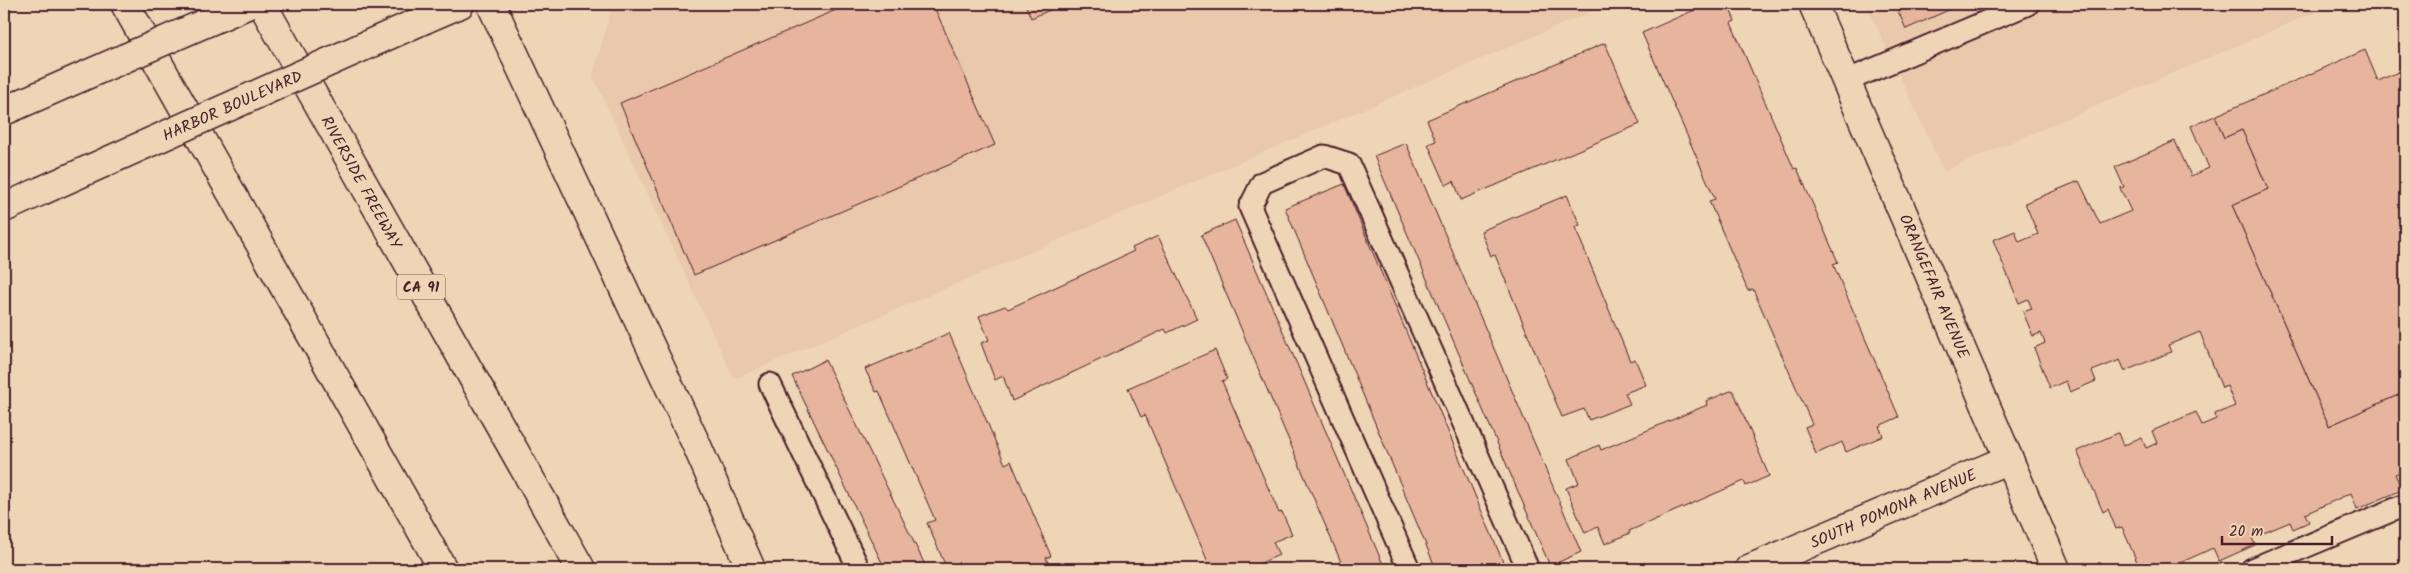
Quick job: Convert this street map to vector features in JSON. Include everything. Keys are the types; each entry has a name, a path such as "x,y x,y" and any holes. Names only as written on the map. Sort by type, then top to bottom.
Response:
{"main road":[{"path":"125,4 443,569"},
{"path":"4,111 249,4"},
{"name":"RIVERSIDE FREEWAY","path":"262,4 581,569"},
{"name":"HARBOR BOULEVARD","path":"4,208 460,4"},
{"path":"491,4 697,446 751,569"},
{"name":"ORANGEFAIR AVENUE","path":"1813,4 2056,569"},
{"name":"SOUTH POMONA AVENUE","path":"1749,569 2009,459"}],"lane":[{"path":"1846,81 2028,4"},
{"path":"1409,569 1250,208 1262,183 1324,156 1349,164 1528,569"},
{"path":"770,384 859,569"},
{"path":"2252,569 2405,505"}],"shaded area":[{"path":"617,4 1609,4 734,379 593,76 611,10"},
{"path":"1866,4 2334,4 1944,171"}],"building":[{"path":"850,4 933,4 995,145 694,275 620,103"},
{"path":"1025,4 1064,4 1031,18"},
{"path":"1708,4 1728,4 1735,21 1731,23 1794,169 1797,168 1838,262 1833,264 1899,417 1879,426 1883,436 1846,452 1842,442 1816,454 1805,427 1812,424 1753,289 1748,291 1709,201 1715,199 1642,33"},
{"path":"1895,4 1962,4 1906,29"},
{"path":"1605,43 1640,124 1461,200 1454,181 1446,185 1428,144 1436,141 1427,120"},
{"path":"2365,50 2378,81 2405,69 2405,392 2329,426 2232,205 2268,189 2242,130 2224,138 2215,116"},
{"path":"2215,116 2224,138 2242,130 2268,189 2232,205 2329,426 2405,392 2405,470 2395,474 2402,490 2357,509 2351,493 2305,514 2309,522 2293,529 2290,522 2252,538 2255,545 2219,561 2213,548 2173,566 2175,569 2140,569 2122,527 2116,529 2108,509 2103,512 2077,451 2118,433 2123,446 2141,437 2146,448 2157,443 2152,431 2196,412 2202,425 2216,419 2215,414 2235,406 2227,386 2222,388 2200,332 2168,345 2171,352 2125,371 2120,360 2092,371 2096,381 2070,392 2066,381 2050,388 2034,348 2045,343 2041,333 2033,336 2023,312 2032,309 2028,299 2019,303 1993,240 2015,231 2019,242 2038,234 2025,203 2079,181 2100,224 2131,211 2120,188 2124,187 2115,167 2175,141 2191,176 2209,168 2191,126"},
{"path":"1406,143 1581,552 1550,566 1374,156"},
{"path":"1344,184 1506,569 1436,569 1285,208"},
{"path":"1567,195 1580,225 1575,227 1630,361 1635,359 1646,385 1625,393 1630,404 1589,420 1584,409 1562,417 1495,255 1491,256 1481,231"},
{"path":"1235,220 1385,569 1344,569 1201,235"},
{"path":"1158,236 1197,319 1167,333 1165,329 1012,401 1003,376 995,380 981,343 989,340 979,316 1005,306 1008,309 1134,251 1132,248"},
{"path":"949,333 1005,464 1011,461 1051,556 1046,558 1051,569 947,569 927,523 935,520 879,391 876,392 865,369"},
{"path":"1215,350 1227,379 1222,381 1279,513 1282,512 1292,534 1273,542 1279,555 1247,569 1233,569 1231,564 1219,569 1211,569 1145,415 1141,417 1128,388"},
{"path":"825,360 927,569 885,569 792,376"},
{"path":"1733,390 1769,476 1746,486 1744,481 1629,531 1630,533 1605,544 1598,527 1585,533 1566,488 1579,483 1569,459 1599,445 1601,450 1707,405 1706,401"}]}
